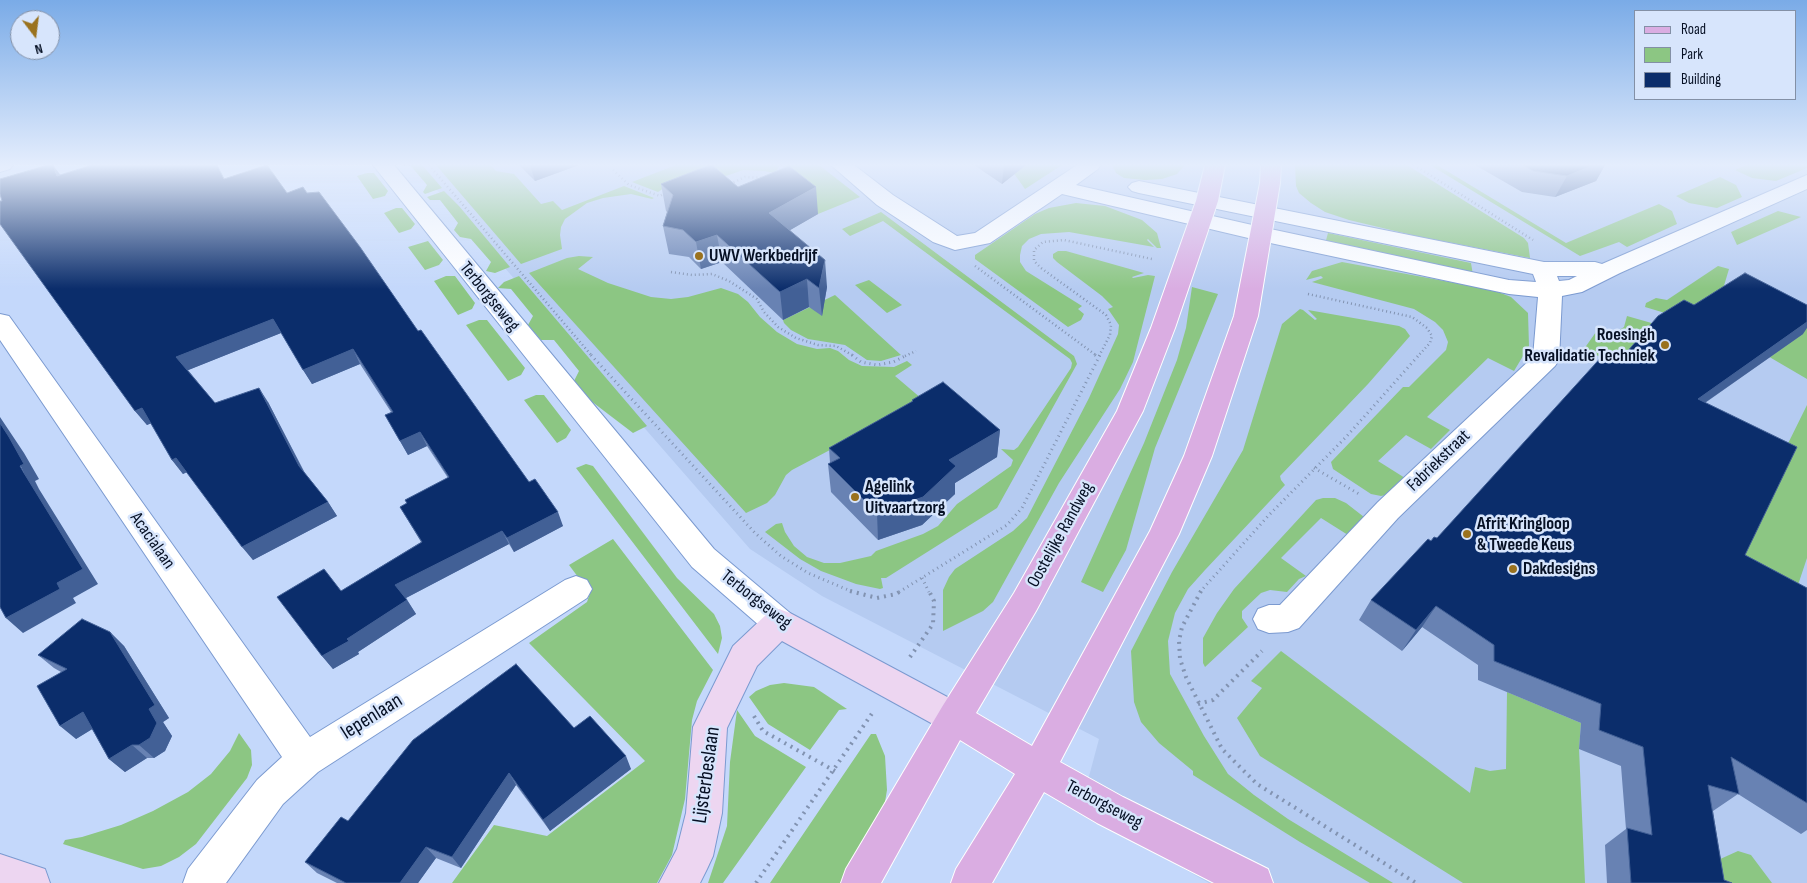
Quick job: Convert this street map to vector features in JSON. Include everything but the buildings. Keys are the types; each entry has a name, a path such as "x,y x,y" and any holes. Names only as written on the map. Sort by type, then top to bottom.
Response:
{"main road":[{"name":"Oostelijke Randweg","path":"860,883 954,718 1025,602 1130,410 1163,328 1205,206"},
{"path":"970,883 1038,769 1164,534 1198,456 1246,316 1266,206"},
{"name":"Terborgseweg","path":"954,718 1110,810 1254,883"}],"street":[{"name":"Terborgseweg","path":"417,206 703,558 779,623 954,718"},
{"path":"894,206 941,238 955,244 982,238 1029,206"},
{"path":"1180,206 1263,223 1509,287 1547,279 1574,287 1751,206"},
{"path":"1193,206 1204,210"},
{"name":"Fabriekstraat","path":"1279,619 1388,510 1546,360 1547,279"},
{"name":"Acacialaan","path":"0,322 305,760"},
{"name":"Iepenlaan","path":"202,883 270,792 305,760 576,589"},
{"name":"Lijsterbeslaan","path":"678,883 694,856 704,813 710,727 745,656 779,623"},
{"path":"0,873 31,883"}],"path":[{"path":"464,206 608,374 755,533 781,556 808,573 857,594 877,598 896,594 1007,525 1022,508 1110,335 1111,325 1106,315 1040,268 1034,261 1034,250 1043,242 1064,240 1152,259"},
{"path":"1480,206 1532,239 1547,279"},
{"path":"955,244 964,258 1099,358"},
{"path":"671,272 692,275 712,274 729,281 757,300 764,312 778,327 796,338 818,345 836,346 861,362 877,364 893,362 916,351"},
{"path":"1308,294 1412,317 1427,328 1432,336 1430,343 1347,436 1314,468 1203,587 1182,627 1179,641 1180,659 1198,704 1222,749 1257,784 1416,883"},
{"path":"1314,468 1388,510"},
{"path":"756,883 933,624 934,601 922,578"},
{"path":"1198,704 1213,700 1278,634 1279,619"},
{"path":"732,682 763,731 834,770"}],"shaded area":[{"path":"451,206 1807,206 1807,883 1209,883 1080,810 1099,739 822,596 750,549"}],"green space":[{"path":"445,206 459,206 510,267 495,273 486,271 491,262 471,239 460,237 454,230 458,223"},
{"path":"471,206 558,206 562,210 572,206 583,206 565,219 561,227 562,249 521,264"},
{"path":"808,206 837,206 818,214"},
{"path":"1106,206 1142,220 1157,233 1161,248 1157,248 1148,239 1154,247 1069,232 1041,234 1029,239 1022,246 1020,255 1020,262 1026,271 1082,306 1078,309 1084,314 1081,320 1068,327 975,259 975,255 1035,214 1049,208"},
{"path":"1316,206 1473,206 1524,238 1528,243 1530,258 1416,236 1349,220 1325,212"},
{"path":"1498,206 1505,206 1566,243 1654,206 1663,206 1672,211 1677,224 1627,247 1619,242 1580,256"},
{"path":"396,208 402,208 415,224 411,229 399,233 384,213"},
{"path":"1778,211 1801,217 1737,245 1731,232"},
{"path":"881,212 1074,356 1077,364 997,508 886,578 881,578 883,588 880,589 856,584 821,571 800,559 765,532 776,524 782,523 785,532 794,546 807,557 824,563 840,563 871,556 876,551 923,534 938,526 957,504 1011,466 1013,460 1001,449 1014,450 1018,447 1071,368 1072,363 1070,359 883,221 850,236 842,229"},
{"path":"1328,233 1471,263 1473,275 1325,244"},
{"path":"428,241 443,260 439,265 425,270 408,247"},
{"path":"1058,251 1066,251 1144,273 1133,278 1148,275 1155,276 1133,362 1120,389 1059,483 993,602 983,611 943,631 943,590 949,577 955,569 1013,531 1027,518 1089,398 1118,334 1119,325 1108,309 1113,307 1102,296 1053,258 1053,254"},
{"path":"579,256 593,257 578,269 608,283 651,297 671,299 688,297 721,288 738,294 777,332 797,344 817,349 830,348 862,366 894,367 907,361 912,365 895,376 922,399 921,402 792,470 786,475 775,495 767,503 746,513 529,273 567,258"},
{"path":"1342,262 1493,290 1511,297 1528,313 1529,346 1514,371 1488,358 1427,417 1450,430 1431,449 1406,435 1378,461 1405,478 1390,494 1381,496 1371,494 1333,469 1331,462 1403,387 1409,387 1446,350 1448,342 1443,330 1435,322 1414,309 1312,282 1323,278 1321,276 1306,280 1312,271"},
{"path":"1718,266 1729,269 1723,289 1807,318 1807,379 1725,331 1645,307 1646,303 1656,298 1667,300"},
{"path":"446,276 455,276 475,303 472,309 458,315 434,281"},
{"path":"519,276 647,426 633,433 591,401 574,381 579,371 554,340 541,340 528,325 533,316 511,289 498,288 504,282"},
{"path":"869,280 902,305 887,313 855,285"},
{"path":"1192,287 1218,294 1155,448 1126,550 1103,592 1081,582 1144,443 1177,360 1186,328"},
{"path":"835,295 901,355 881,361 867,360 845,345 808,339 791,330 784,323 783,320"},
{"path":"1300,309 1315,320 1317,319 1308,310 1399,326 1405,329 1410,336 1368,384 1280,476 1285,485 1188,589 1175,613 1168,641 1170,674 1204,736 1228,774 1288,819 1393,883 1370,883 1193,775 1193,771 1159,743 1141,722 1134,702 1131,651 1172,572 1243,450 1282,324"},
{"path":"1627,316 1655,324 1617,365 1584,349 1596,332 1609,337 1624,327"},
{"path":"479,320 487,320 525,368 521,375 508,381 466,325"},
{"path":"536,395 544,395 571,430 566,438 557,443 524,400"},
{"path":"1807,405 1807,558 1798,585 1732,557"},
{"path":"586,464 593,466 677,578 714,614 720,626 722,638 718,654 576,468"},
{"path":"1335,498 1346,503 1364,517 1348,535 1321,518 1281,558 1306,576 1299,579 1287,592 1270,590 1261,593 1242,611 1242,618 1248,627 1205,667 1203,663 1203,638 1217,613 1234,589 1316,500"},
{"path":"613,539 713,670 697,701 692,720 685,799 672,855 657,883 452,883 494,825 547,836 645,761 529,643 587,602 590,593 569,565"},
{"path":"1281,651 1470,793 1475,767 1490,771 1506,769 1507,692 1581,723 1579,749 1585,883 1463,883 1260,756 1237,718 1262,688 1251,681"},
{"path":"784,683 814,687 847,709 839,710 810,750 768,724 749,697 756,691 770,685"},
{"path":"737,710 755,736 806,767 723,883 708,883 727,826 730,762"},
{"path":"239,733 251,750 252,765 247,778 196,844 179,857 161,866 143,869 63,844 65,840 82,837 121,825 153,811 188,792 211,774 230,751"},
{"path":"871,734 876,734 885,756 887,790 882,820 844,883 770,883"},
{"path":"1738,851 1751,855 1772,883 1723,883 1707,865"}],"place":[{"name":"UWV Werkbedrijf","path":"699,256"},
{"name":"Roesingh Revalidatie Techniek","path":"1665,345"},
{"name":"Agelink Uitvaartzorg","path":"855,497"},
{"name":"Afrit Kringloop & Tweede Keus","path":"1467,534"},
{"name":"Dakdesigns","path":"1513,569"}]}
